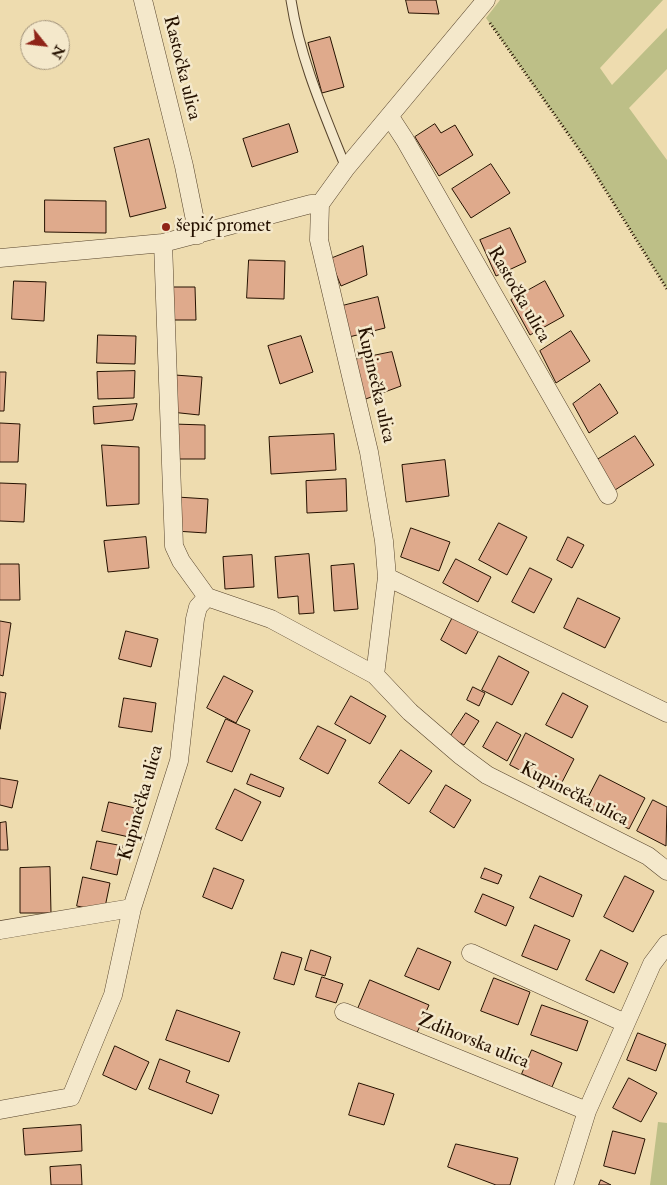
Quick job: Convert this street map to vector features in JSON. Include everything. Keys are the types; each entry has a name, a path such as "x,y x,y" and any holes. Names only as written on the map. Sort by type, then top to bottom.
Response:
{"street":[{"name":"Rastočka ulica","path":"142,0 184,166 198,235"},
{"path":"0,258 163,244 311,204 320,204 346,168 482,5"},
{"name":"Rastočka ulica","path":"390,117 405,140 608,495"},
{"name":"Kupinečka ulica","path":"320,204 319,240 369,452 384,541 387,577 376,675"},
{"path":"163,244 174,546 181,561 207,597"},
{"path":"387,577 667,713"},
{"name":"Kupinečka ulica","path":"0,1110 71,1097 113,995 132,908 179,761 195,619 198,607 207,597 271,619 376,675 410,712 460,755 488,775 648,856 667,871"},
{"path":"0,930 132,908"},
{"path":"564,1185 586,1111 652,964 667,944"},
{"path":"471,953 625,1023"},
{"name":"Zdihovska ulica","path":"344,1012 586,1111"}],"lane":[{"path":"291,0 296,35 319,101 346,168"}],"path":[{"path":"482,5 588,162 667,289"}],"green space":[{"path":"500,0 663,0 600,68 612,85 667,28 667,69 629,108 667,160 667,289 588,162 486,18"},
{"path":"658,1122 667,1123 667,1185 650,1185"}],"building":[{"path":"406,0 436,0 439,14 409,13"},
{"path":"330,37 344,87 322,93 308,43"},
{"path":"289,124 298,152 252,167 243,139"},
{"path":"435,124 441,133 455,125 473,155 439,176 415,137"},
{"path":"149,139 166,208 130,217 114,148"},
{"path":"491,164 510,193 471,218 452,189"},
{"path":"45,200 106,201 106,233 45,232"},
{"path":"510,228 526,262 496,276 480,240"},
{"path":"363,246 367,275 341,286 330,259"},
{"path":"249,260 285,261 284,299 247,298"},
{"path":"14,281 46,282 44,321 12,319"},
{"path":"545,281 564,316 530,335 511,300"},
{"path":"168,287 195,287 196,320 168,320"},
{"path":"378,297 385,328 349,337 342,306"},
{"path":"571,331 590,361 556,383 540,351"},
{"path":"98,335 136,336 135,364 97,363"},
{"path":"301,336 313,372 280,384 268,346"},
{"path":"392,352 401,386 363,400 353,360"},
{"path":"135,371 134,398 98,399 97,372"},
{"path":"0,372 6,372 4,411 0,411"},
{"path":"175,375 202,377 199,415 171,412"},
{"path":"600,384 618,413 589,433 573,404"},
{"path":"137,404 133,420 94,424 93,407"},
{"path":"0,423 20,424 18,462 0,462"},
{"path":"173,424 205,425 205,459 173,459"},
{"path":"334,434 336,470 271,474 269,437"},
{"path":"635,436 654,465 615,490 597,460"},
{"path":"102,445 139,447 139,504 107,506"},
{"path":"445,460 449,496 406,502 402,465"},
{"path":"346,479 347,511 307,513 306,481"},
{"path":"0,483 26,484 24,522 0,521"},
{"path":"177,497 208,499 206,533 175,531"},
{"path":"499,523 527,537 507,575 479,560"},
{"path":"411,528 450,542 439,571 401,557"},
{"path":"146,537 149,568 108,572 104,541"},
{"path":"568,537 584,545 572,568 557,560"},
{"path":"309,554 314,613 299,614 298,596 278,598 275,557"},
{"path":"252,555 254,587 225,589 223,557"},
{"path":"456,559 491,577 478,602 443,583"},
{"path":"0,564 19,564 20,600 0,600"},
{"path":"354,564 358,609 334,611 331,566"},
{"path":"530,568 552,579 534,613 512,602"},
{"path":"578,598 620,618 605,648 564,628"},
{"path":"453,617 479,630 466,654 441,640"},
{"path":"0,621 11,623 3,676 0,675"},
{"path":"126,631 158,639 151,667 119,659"},
{"path":"499,656 529,672 512,705 482,690"},
{"path":"224,676 253,691 236,723 207,708"},
{"path":"473,687 485,693 479,706 467,700"},
{"path":"0,692 6,693 0,729"},
{"path":"563,693 588,706 572,738 546,725"},
{"path":"351,696 386,716 370,744 335,724"},
{"path":"124,698 156,703 152,732 119,727"},
{"path":"466,713 479,721 464,745 450,737"},
{"path":"226,719 250,730 232,772 207,762"},
{"path":"497,722 521,735 507,761 483,747"},
{"path":"318,726 346,740 328,774 300,759"},
{"path":"526,733 574,759 558,790 510,765"},
{"path":"401,750 432,771 409,804 379,783"},
{"path":"251,774 284,788 280,797 247,784"},
{"path":"600,775 645,798 629,829 584,806"},
{"path":"0,778 18,781 12,808 0,805"},
{"path":"446,785 471,800 454,828 430,812"},
{"path":"235,789 261,802 242,841 216,829"},
{"path":"653,800 667,807 666,846 637,831"},
{"path":"109,802 135,808 129,837 102,831"},
{"path":"6,822 8,850 0,850 0,823"},
{"path":"97,841 123,846 117,875 91,869"},
{"path":"50,867 51,913 20,913 20,868"},
{"path":"214,868 244,880 232,909 203,897"},
{"path":"485,868 502,875 498,884 481,878"},
{"path":"540,876 582,895 573,917 530,898"},
{"path":"625,876 654,891 633,932 604,917"},
{"path":"83,877 110,883 104,912 77,906"},
{"path":"483,894 514,907 506,926 475,912"},
{"path":"535,925 570,940 557,970 522,956"},
{"path":"418,948 451,962 439,990 405,976"},
{"path":"311,950 331,957 325,976 305,970"},
{"path":"601,950 628,963 614,993 586,980"},
{"path":"282,952 302,958 294,985 274,979"},
{"path":"322,977 343,984 336,1003 316,997"},
{"path":"494,978 530,992 518,1025 481,1011"},
{"path":"370,980 429,1005 416,1035 357,1011"},
{"path":"542,1005 588,1021 577,1051 531,1035"},
{"path":"177,1010 240,1032 229,1062 166,1040"},
{"path":"638,1033 666,1044 656,1071 627,1060"},
{"path":"115,1046 149,1062 136,1090 103,1075"},
{"path":"532,1050 562,1063 552,1087 522,1074"},
{"path":"160,1059 190,1071 186,1082 219,1095 212,1114 149,1089"},
{"path":"629,1078 657,1093 641,1122 613,1108"},
{"path":"359,1083 394,1094 384,1125 349,1115"},
{"path":"81,1125 82,1151 25,1155 23,1129"},
{"path":"613,1131 645,1139 635,1174 604,1166"},
{"path":"456,1144 518,1158 510,1185 496,1185 448,1167"},
{"path":"81,1165 82,1185 51,1185 50,1167"},
{"path":"601,1180 611,1185 599,1185"}],"place":[{"name":"šepić promet","path":"166,227"}]}
